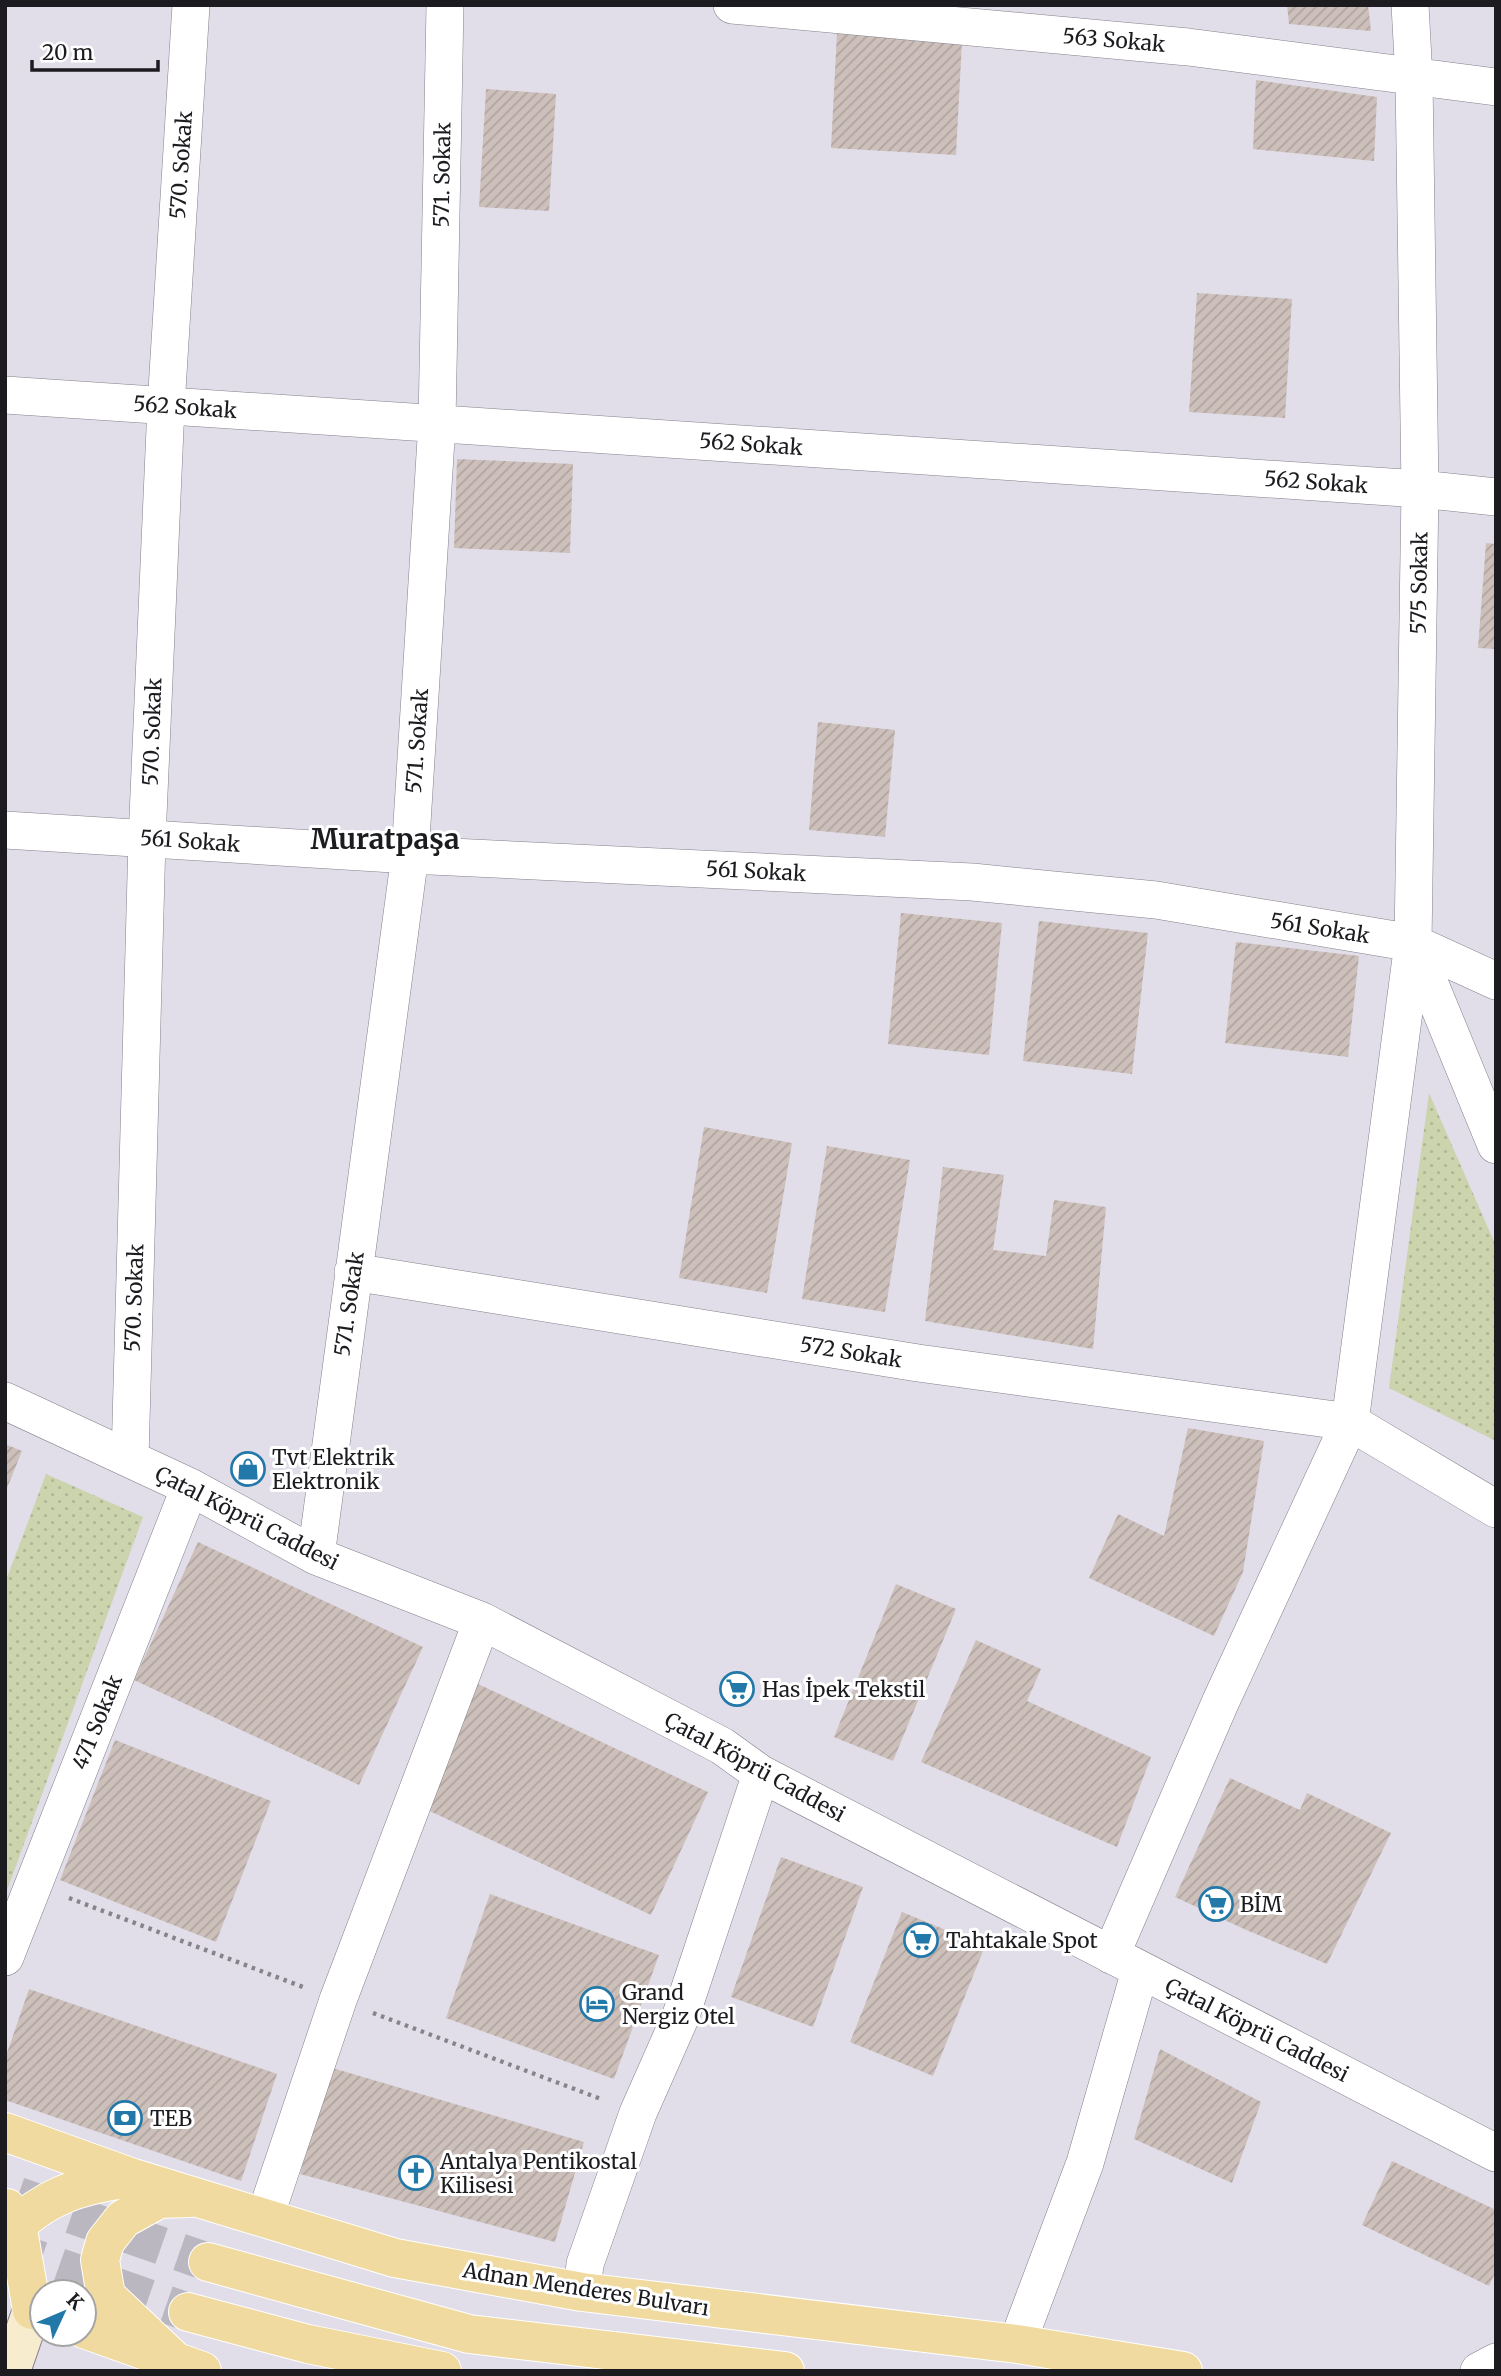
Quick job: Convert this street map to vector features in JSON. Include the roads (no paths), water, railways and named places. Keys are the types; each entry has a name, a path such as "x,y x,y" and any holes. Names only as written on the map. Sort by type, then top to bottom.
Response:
{"main road":[{"name":"Adnan Menderes Bulvarı","path":"5,2132 133,2178 395,2258 582,2292 1017,2344 1183,2371"},
{"path":"11,2371 26,2308 9,2223 63,2192 133,2178"},
{"path":"189,2366 106,2296 100,2260 105,2242 123,2219 136,2210 159,2199 199,2198"},
{"path":"208,2262 469,2334 785,2371"},
{"path":"188,2312 308,2344 442,2371"},
{"path":"98,2334 189,2366"}],"street":[{"name":"570. Sokak","path":"130,1459 147,839 166,406 191,5"},
{"name":"571. Sokak","path":"316,1556 410,855 437,423 445,5"},
{"name":"563 Sokak","path":"732,5 1188,47 1496,87"},
{"name":"575 Sokak","path":"1409,5 1414,78 1420,489 1413,943 1496,1145"},
{"name":"562 Sokak","path":"5,395 1420,489 1496,497"},
{"name":"561 Sokak","path":"5,830 410,855 972,882 1156,900 1413,943 1496,981"},
{"path":"1017,2344 1085,2163 1125,1963 1220,1703 1350,1422 1413,943"},
{"name":"572 Sokak","path":"353,1272 918,1363 1350,1422"},
{"name":"Çatal Köprü Caddesi","path":"5,1401 190,1487 316,1556 482,1621 722,1746 761,1774 1496,2153"},
{"path":"1350,1422 1496,1509"},
{"name":"471 Sokak","path":"5,1957 190,1487"},
{"path":"270,2202 338,2000 482,1621"},
{"path":"582,2292 585,2264 638,2113 680,2018 761,1774"},
{"path":"1479,2371 1496,2362"}],"tunnel":[{"path":"18,2196 208,2262"},
{"path":"5,2248 188,2312"}],"place":[{"name":"Tvt Elektrik Elektronik","path":"248,1469"},
{"name":"Has İpek Tekstil","path":"737,1689"},
{"name":"BİM","path":"1216,1904"},
{"name":"Tahtakale Spot","path":"921,1940"},
{"name":"Grand Nergiz Otel","path":"597,2004"},
{"name":"TEB","path":"125,2118"},
{"name":"Antalya Pentikostal Kilisesi","path":"416,2173"}],"district":[{"name":"Muratpaşa","path":"385,839"}]}
